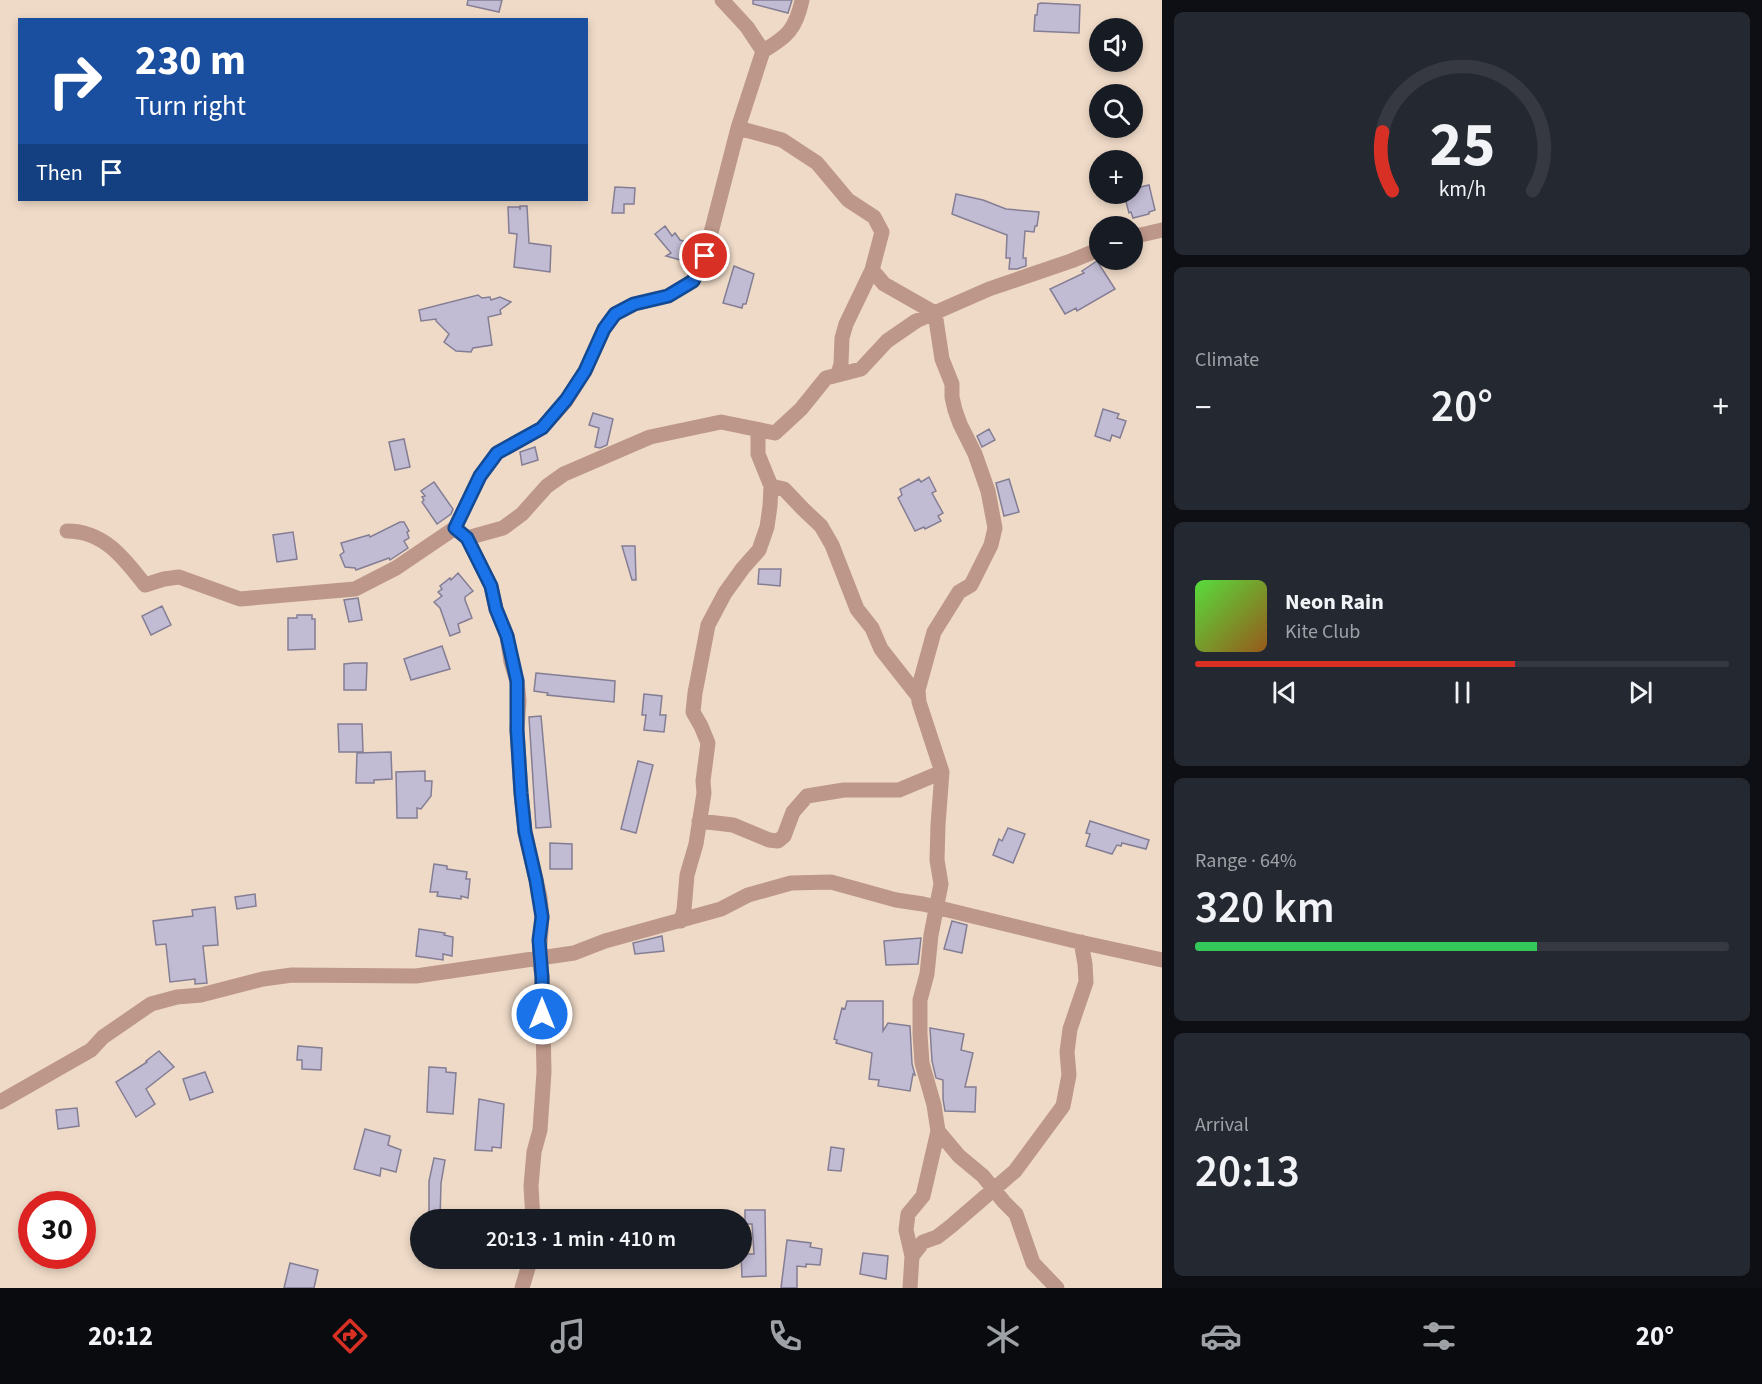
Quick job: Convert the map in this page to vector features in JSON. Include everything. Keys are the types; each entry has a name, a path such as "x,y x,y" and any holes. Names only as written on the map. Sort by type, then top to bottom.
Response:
{"street":[{"path":"722,0 747,27 763,51"},
{"path":"67,531 82,531 115,549 146,585 179,577 240,599 354,589 396,568 455,528 480,476 497,453 542,428 566,400 585,371 604,329 615,314 634,304 668,296 693,281 705,256 738,128 763,51 784,39 799,16 802,0"},
{"path":"738,128 782,140 817,163 848,200 874,217 882,232 872,270 846,324 838,375"},
{"path":"1143,234 1162,230"},
{"path":"467,538 503,528 522,514 547,486 564,474 650,437 721,422 775,433 801,409 826,378 861,369 887,341 916,321 989,289 1089,254"},
{"path":"872,270 884,284 935,313"},
{"path":"918,696 934,632 958,592 971,585 991,545 995,528 988,491 975,454 955,410 952,384 942,360 935,313"},
{"path":"681,921 687,875 696,844 704,793 703,780 708,743 693,712 708,625 725,593 759,550 767,528 771,486 758,454 758,431"},
{"path":"771,486 784,489 822,526 832,545 857,609 872,628 881,650 918,696 942,772 937,860 941,884 920,1000 922,1063 934,1105 938,1131 923,1196 908,1214 906,1230 912,1256 910,1288"},
{"path":"455,528 467,538 491,586 496,609 507,636 517,681 517,730 525,832 542,917 539,958 542,977 544,1072 540,1130 534,1152 531,1186 532,1209"},
{"path":"475,557 488,542 492,532"},
{"path":"699,821 733,825 769,840 778,841 784,836 793,812 807,796 844,790 899,790 942,772"},
{"path":"0,1102 91,1050 103,1037 151,1004 177,997 201,995 262,979 292,975 416,976 574,953 605,941 721,909 748,895 790,883 831,882 896,900 1162,960"},
{"path":"912,1256 922,1242 937,1237 1015,1171 1063,1106 1069,1075 1066,1052 1070,1029 1086,982 1081,942"},
{"path":"938,1131 960,1156 983,1176 1016,1214 1033,1263 1057,1288"},
{"path":"522,1288 528,1269"}],"building":[{"path":"468,0 502,0 499,12 467,5"},
{"path":"753,0 792,0 788,13 753,4"},
{"path":"1038,4 1080,5 1079,33 1034,31 1035,15 1037,15"},
{"path":"1149,185 1155,210 1149,214 1132,216 1127,204 1143,204 1143,186"},
{"path":"615,187 635,188 634,204 624,204 624,213 612,213"},
{"path":"956,194 983,200 1006,209 1039,212 1034,232 1025,231 1023,258 1026,258 1026,266 1009,269 1010,258 1006,258 1007,235 952,214"},
{"path":"527,206 529,243 551,246 550,272 514,267 517,234 509,233 508,207"},
{"path":"665,226 672,236 675,233 680,240 698,245 691,263 666,256 671,253 655,234"},
{"path":"734,266 754,274 746,304 743,304 742,308 723,303"},
{"path":"1089,266 1089,270 1103,270 1115,289 1077,311 1076,308 1065,314 1050,289 1084,273 1082,271"},
{"path":"478,295 482,298 490,297 491,300 500,297 511,302 500,310 501,314 488,317 492,345 473,348 471,352 456,351 444,342 449,334 436,319 421,321 419,310"},
{"path":"1103,409 1119,414 1117,418 1126,421 1120,438 1112,435 1110,441 1095,436"},
{"path":"593,413 613,419 607,445 600,448 595,447 599,428 589,425"},
{"path":"989,429 995,440 982,447 977,436"},
{"path":"404,439 410,467 395,470 389,442"},
{"path":"535,447 538,460 522,465 520,452"},
{"path":"929,477 936,491 932,493 943,513 938,516 941,521 915,531 898,498 902,495 900,489 919,479 921,482"},
{"path":"1009,479 1019,512 1004,516 996,483"},
{"path":"434,482 453,509 451,514 437,524 422,502 424,500 422,497 425,496 421,491"},
{"path":"404,522 409,531 407,532 409,538 404,541 408,548 390,560 389,558 356,570 345,567 340,555 344,552 341,543 369,535 370,537"},
{"path":"293,532 297,559 277,562 273,535"},
{"path":"622,546 635,546 636,580 632,580"},
{"path":"759,569 781,569 780,586 758,584"},
{"path":"458,573 473,591 465,597 472,618 458,624 460,632 450,636 440,608 434,602 442,596 438,592 442,589 440,586"},
{"path":"358,598 362,620 349,622 344,600"},
{"path":"162,606 171,625 151,635 142,616"},
{"path":"297,615 312,615 312,619 315,619 315,649 288,650 288,618 297,618"},
{"path":"442,646 450,669 411,680 404,659"},
{"path":"367,663 366,690 344,690 344,664"},
{"path":"536,673 615,681 614,702 547,695 548,693 534,691"},
{"path":"644,694 662,696 660,715 666,715 664,732 644,730 646,715 642,715"},
{"path":"541,716 551,827 536,828 529,717"},
{"path":"338,724 362,724 363,752 339,752"},
{"path":"391,752 392,779 374,780 374,783 356,783 357,753"},
{"path":"638,761 653,765 636,833 621,829"},
{"path":"425,771 425,781 432,781 431,796 421,809 417,808 417,818 397,818 396,772"},
{"path":"1090,821 1149,840 1146,849 1122,843 1121,846 1117,845 1112,854 1086,846 1090,834 1086,833"},
{"path":"1008,828 1025,834 1013,863 993,855 999,839 1002,841"},
{"path":"550,843 572,844 572,869 550,869"},
{"path":"434,864 467,872 466,879 470,879 468,898 437,896 438,892 430,892"},
{"path":"255,894 256,906 237,909 235,897"},
{"path":"215,907 218,945 203,946 207,983 195,984 195,979 170,982 166,944 156,945 153,921 193,916 192,910"},
{"path":"952,921 967,925 962,953 944,949"},
{"path":"419,929 445,933 444,935 453,937 452,956 443,954 443,960 416,956"},
{"path":"662,936 664,951 635,954 633,943"},
{"path":"921,938 918,964 886,965 884,941"},
{"path":"847,1001 883,1001 883,1031 888,1023 910,1026 912,1064 915,1075 913,1074 910,1091 878,1086 879,1080 869,1079 872,1053 836,1043 837,1040 834,1039 842,1008 845,1009"},
{"path":"930,1028 964,1034 961,1050 973,1053 965,1087 976,1087 975,1112 945,1111 943,1080 936,1078 932,1061"},
{"path":"298,1046 322,1048 321,1070 302,1069 302,1060 297,1060"},
{"path":"159,1051 174,1067 146,1089 155,1104 136,1117 116,1082 147,1062"},
{"path":"429,1067 446,1068 446,1072 456,1073 453,1114 427,1112"},
{"path":"205,1072 213,1092 190,1100 183,1079"},
{"path":"479,1099 504,1104 501,1148 492,1147 492,1151 475,1150"},
{"path":"77,1108 79,1126 58,1129 56,1110"},
{"path":"365,1129 390,1136 388,1145 401,1150 396,1172 381,1168 380,1176 354,1169"},
{"path":"831,1147 844,1149 841,1171 828,1170"},
{"path":"434,1158 445,1160 440,1209 429,1209 429,1181"},
{"path":"752,1210 765,1210 766,1276 742,1277 742,1269 752,1269 752,1254 754,1254"},
{"path":"787,1240 811,1243 810,1247 822,1249 820,1265 797,1266 797,1288 781,1288"},
{"path":"863,1253 888,1256 886,1279 860,1274"},
{"path":"290,1263 318,1270 314,1288 284,1288"}],"route":[{"path":"542,1014 542,977 539,958 542,917 540,897 525,832 517,730 519,701 517,681 507,636 496,609 491,586 467,538 455,528 480,476 497,453 542,428 566,400 585,371 604,329 615,314 634,304 668,296 693,281 705,256"}]}
